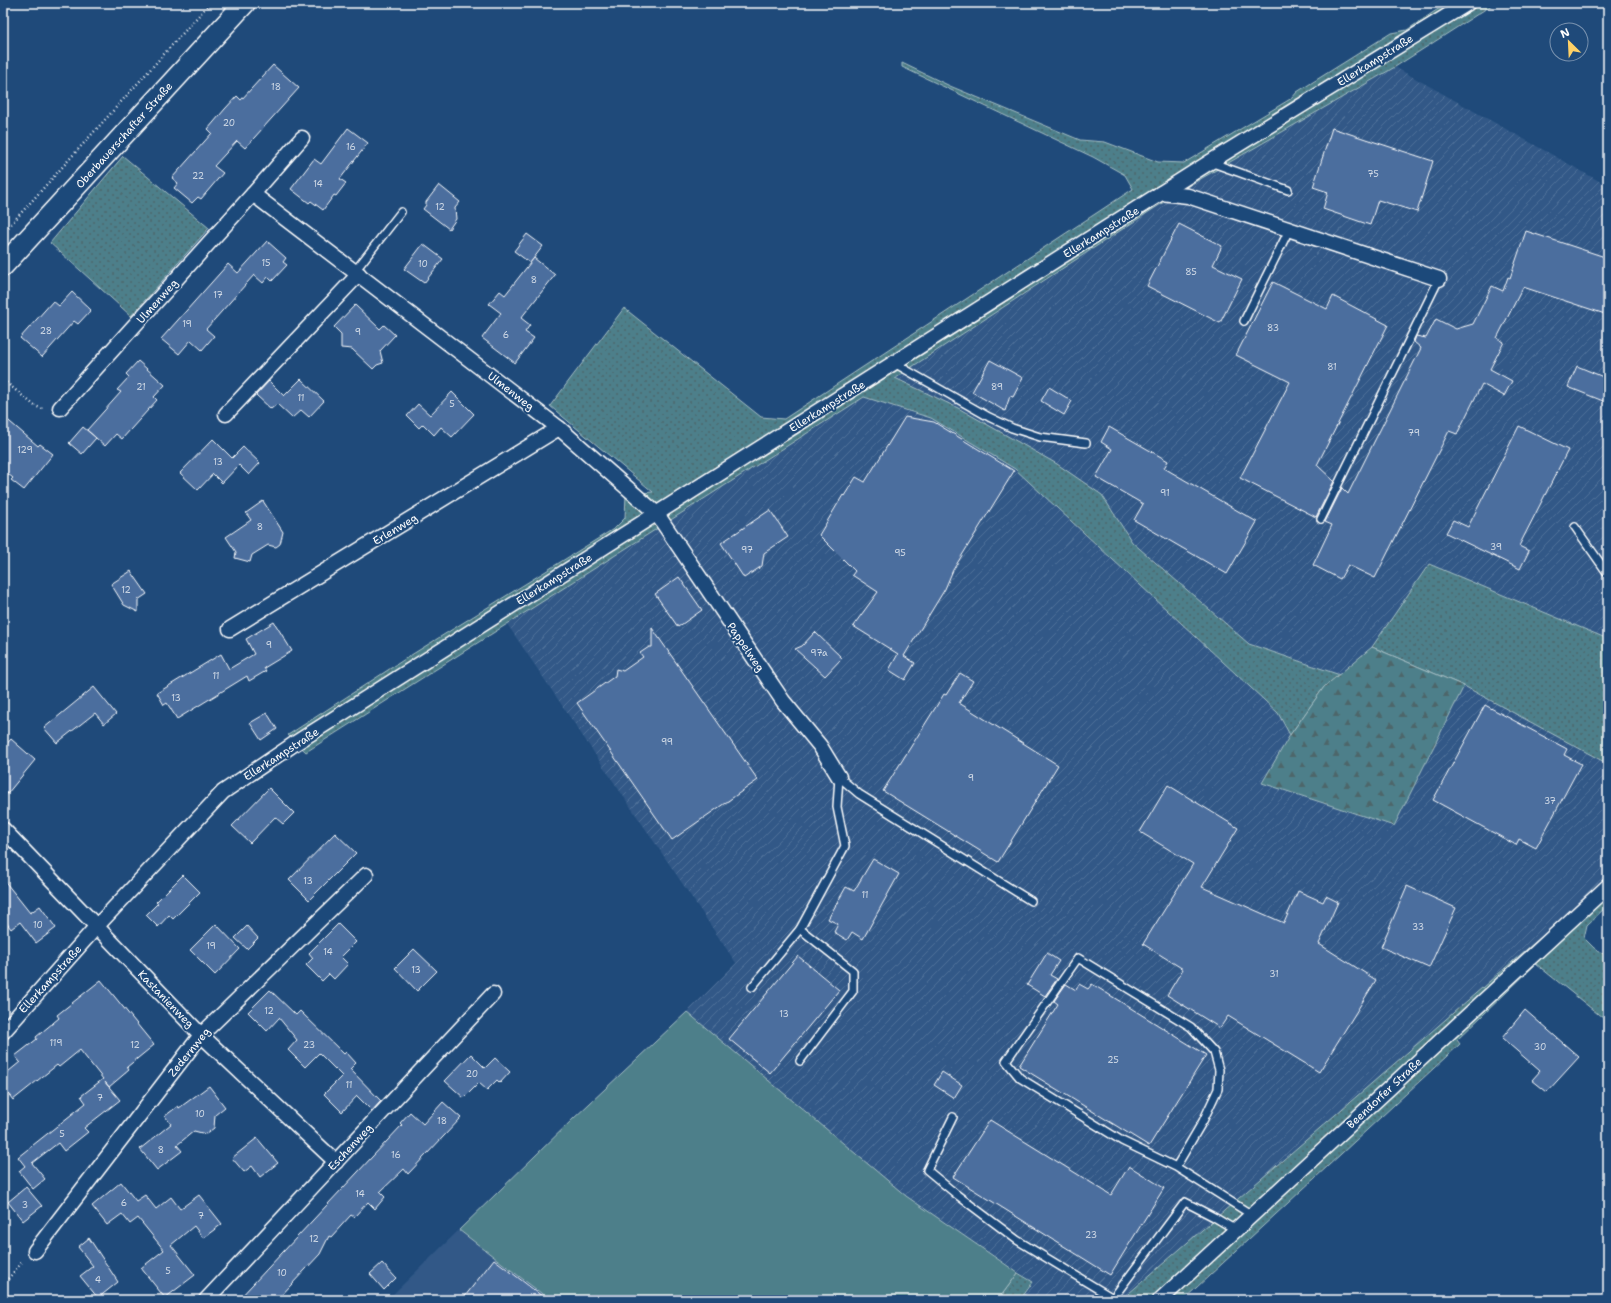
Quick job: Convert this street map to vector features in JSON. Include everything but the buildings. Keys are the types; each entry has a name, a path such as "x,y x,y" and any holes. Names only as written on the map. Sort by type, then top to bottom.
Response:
{"main road":[{"name":"Oberbauerschafter Straße","path":"3,266 245,3"}],"street":[{"name":"Ellerkampstraße","path":"3,1032 97,926 223,792 301,740 1161,193 1468,3"},
{"name":"Ulmenweg","path":"60,408 302,138"},
{"path":"1161,193 1188,196 1438,279"},
{"name":"Ulmenweg","path":"253,194 559,428 657,514"},
{"path":"226,414 357,273"},
{"name":"Erlenweg","path":"230,629 559,428"},
{"name":"Pappelweg","path":"657,514 783,701 820,746 839,777"},
{"name":"Kastanienweg","path":"3,830 201,1035 336,1162"},
{"name":"Zedernweg","path":"35,1251 201,1035 366,875"},
{"name":"Beendorfer Straße","path":"1160,1300 1608,886"},
{"name":"Eschenweg","path":"206,1300 493,994"}],"lane":[{"path":"1210,162 1288,190"},
{"path":"357,273 401,212"},
{"path":"1244,321 1289,230"},
{"path":"1321,518 1438,279"},
{"path":"894,363 989,417 1012,428 1040,437 1086,443"},
{"path":"1575,527 1608,574"},
{"path":"839,777 859,794 1031,901"},
{"path":"752,987 800,929 845,846 837,808 839,777"},
{"path":"800,929 853,971 853,991 800,1061"},
{"path":"1176,1167 1203,1121 1218,1089 1219,1070 1214,1052 1191,1027 1078,958 1006,1060 1020,1078 1122,1141 1176,1167 1252,1215"},
{"path":"953,1117 927,1170 1017,1240 1114,1299 1185,1202 1236,1230"}],"path":[{"path":"3,233 210,3"},
{"path":"3,380 35,406 48,411 60,408"},
{"path":"3,1285 21,1263 35,1251"}],"shaded area":[{"path":"1395,67 1608,186 1608,639 1429,564 1372,647 1340,675 1249,644 1132,542 1102,495 895,378 1190,185"},
{"path":"864,397 931,418 1015,469 1278,713 1290,735 1262,783 1394,826 1464,686 1608,764 1608,876 1556,924 1121,1300 1020,1300 1033,1282 906,1196 687,1012 736,963 507,624"},
{"path":"459,1230 550,1300 387,1300"}],"green space":[{"path":"1447,3 1495,3 1395,67 1190,185 895,378 958,408 1057,464 1102,495 1132,542 1249,644 1340,675 1324,687 1290,735 1278,713 1015,469 931,418 864,397 306,752 288,735 408,657 615,528 625,518 626,494 653,492 550,406 624,308 761,417 784,419 1133,189 1125,175 1093,157 902,67 902,63 950,86 1080,140 1105,142 1158,162 1184,163 1292,98 1297,92 1391,33 1407,30"},
{"path":"123,156 209,228 131,316 50,243"},
{"path":"1429,564 1608,639 1608,764 1464,686 1372,647"},
{"path":"1372,647 1464,686 1394,826 1262,783 1290,735 1324,687"},
{"path":"1608,876 1608,905 1587,925 1584,938 1594,948 1608,957 1608,1022 1536,964 1457,1040 1460,1044 1183,1300 1121,1300 1556,924"},
{"path":"687,1012 906,1196 1018,1273 998,1300 550,1300 459,1230 573,1119"},
{"path":"1018,1273 1033,1282 1020,1300 998,1300"}]}
